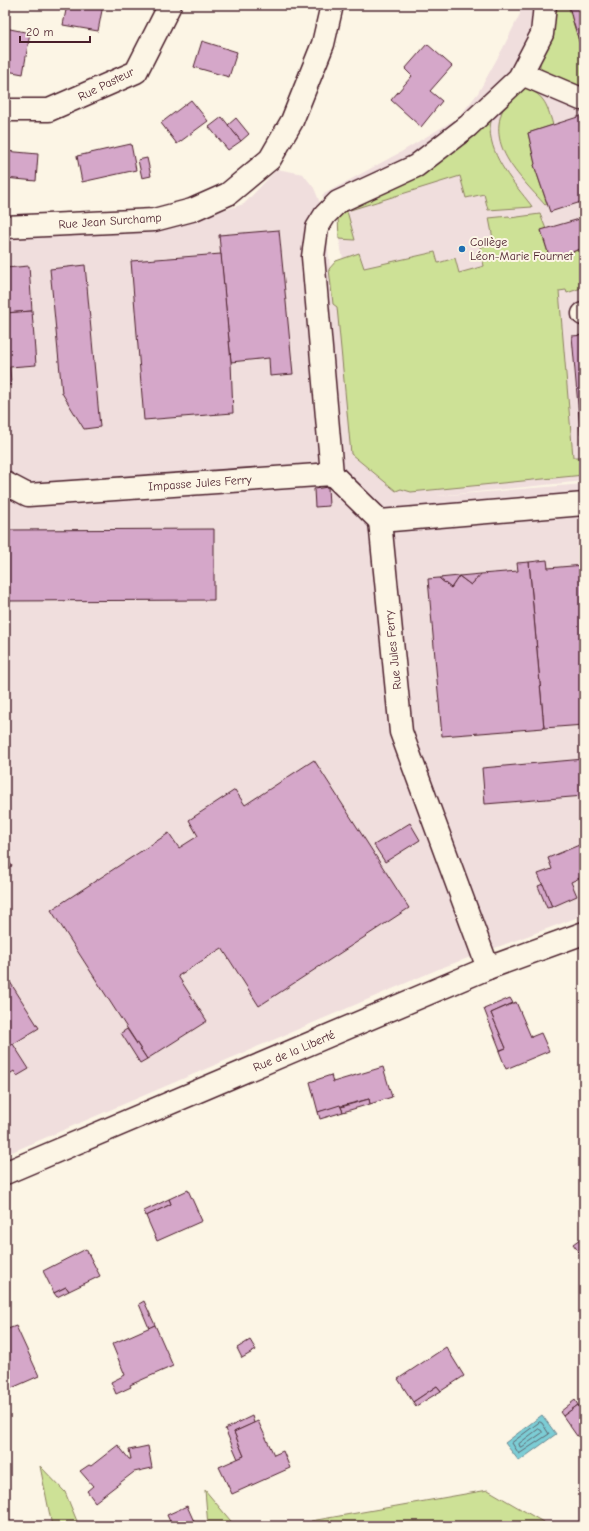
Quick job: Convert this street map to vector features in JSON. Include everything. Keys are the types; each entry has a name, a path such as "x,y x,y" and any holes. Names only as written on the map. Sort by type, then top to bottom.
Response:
{"street":[{"name":"Rue Pasteur","path":"5,110 49,110 136,72 170,5"},
{"name":"Rue Jean Surchamp","path":"5,227 154,220 192,210 228,194 270,159 292,121 323,44 332,5"},
{"path":"545,5 542,34 522,74 468,126 416,166 338,202 325,215 318,228 313,257 332,474 380,521 584,504"},
{"path":"522,74 581,99"},
{"name":"Impasse Jules Ferry","path":"5,483 28,495 332,474"},
{"name":"Rue Jules Ferry","path":"380,521 401,732 488,968"},
{"name":"Rue de la Liberté","path":"5,1173 488,968 584,933"}],"shaded area":[{"path":"520,5 584,5 584,481 437,496 584,484 584,915 441,968 5,1155 5,230 158,229 244,204 277,169 303,174 314,188 325,215 330,269 336,261 343,259 339,239 338,217 322,195 401,152 459,117 478,93 503,48 520,14"}],"green space":[{"path":"553,5 568,5 584,58 584,87 544,73 540,67 540,60"},
{"path":"522,85 540,96 546,105 553,125 528,133 534,165 547,204 545,205 515,170 501,145 499,131 500,117 507,101"},
{"path":"495,108 490,129 494,150 504,170 532,207 488,210 484,194 466,198 460,176 347,211 355,240 339,239 338,217 343,210"},
{"path":"540,214 546,229 541,231 550,259 584,248 584,287 567,293 566,290 559,291 573,457 584,457 584,475 411,492 401,489 396,491 351,454 337,307 333,304 329,269 336,261 359,253 364,268 435,252 438,263 455,258 459,273 484,266 480,247 494,244 489,218 509,216 510,218"},
{"path":"40,1466 65,1492 79,1526 52,1526"},
{"path":"205,1490 235,1526 208,1526"},
{"path":"488,1490 550,1526 314,1526 311,1521"}],"water":[{"path":"542,1415 556,1434 519,1461 505,1443"}],"building":[{"path":"67,5 103,5 98,31 63,25"},
{"path":"569,5 584,5 584,57 572,18"},
{"path":"5,28 30,33 23,74 7,71 9,63 5,63"},
{"path":"202,41 237,52 229,77 194,67"},
{"path":"427,44 452,66 430,91 442,101 421,127 391,100 412,76 405,69"},
{"path":"191,100 208,121 177,144 161,123"},
{"path":"584,115 584,201 550,212 534,165 528,133"},
{"path":"222,117 241,141 228,150 209,127"},
{"path":"236,118 249,134 241,141 228,125"},
{"path":"131,144 136,170 82,182 77,156"},
{"path":"5,151 38,154 36,181 5,178"},
{"path":"147,158 151,176 142,178 138,160"},
{"path":"583,218 584,248 550,259 541,230"},
{"path":"279,230 293,374 270,376 269,358 231,362 219,235"},
{"path":"221,254 231,362 233,413 144,420 131,261"},
{"path":"85,265 100,427 84,429 62,393 50,269"},
{"path":"29,266 32,311 5,313 5,268"},
{"path":"32,311 36,365 10,367 11,385 5,385 5,313"},
{"path":"584,335 584,452 582,452 572,336"},
{"path":"328,487 329,506 315,507 314,489"},
{"path":"214,529 214,600 5,601 5,530"},
{"path":"547,560 548,568 584,565 584,725 544,728 529,562"},
{"path":"529,562 544,728 442,736 428,579 439,578 451,588 459,576 471,585 481,574 518,571 517,563"},
{"path":"481,574 471,585 459,576"},
{"path":"459,576 451,588 439,578"},
{"path":"584,759 584,796 485,804 482,768"},
{"path":"314,760 409,908 259,1006 222,948 178,976 207,1021 147,1059 51,910 169,833 179,848 198,836 189,820 235,790 245,805"},
{"path":"410,823 420,840 385,862 374,845"},
{"path":"584,843 584,876 571,882 577,896 552,907 538,874 552,869 548,858"},
{"path":"5,855 12,866 5,870"},
{"path":"543,884 552,907 547,908 538,886"},
{"path":"5,974 39,1028 5,1049"},
{"path":"510,998 513,1003 491,1013 506,1048 500,1050 484,1009"},
{"path":"516,1002 531,1037 541,1033 549,1051 506,1069 499,1051 506,1048 491,1013"},
{"path":"127,1029 147,1059 140,1063 121,1033"},
{"path":"13,1044 29,1069 17,1076 14,1071 5,1077 5,1049"},
{"path":"383,1067 392,1097 370,1104 369,1099 318,1112 310,1082 331,1075 333,1082"},
{"path":"369,1099 370,1104 343,1112 341,1107"},
{"path":"340,1105 343,1112 320,1119 318,1112"},
{"path":"188,1190 202,1221 157,1241 146,1216 171,1204 169,1199"},
{"path":"169,1199 171,1204 146,1216 144,1211"},
{"path":"584,1236 584,1259 573,1244"},
{"path":"86,1249 100,1276 69,1291 66,1287 54,1293 43,1271"},
{"path":"66,1287 69,1291 57,1297 54,1293"},
{"path":"144,1301 155,1325 149,1328 139,1304"},
{"path":"155,1325 173,1366 130,1385 131,1387 116,1394 111,1382 125,1375 112,1344"},
{"path":"16,1326 39,1376 5,1391 5,1330"},
{"path":"250,1340 256,1350 242,1358 237,1348"},
{"path":"446,1347 464,1376 441,1391 437,1386 413,1402 398,1379"},
{"path":"437,1386 441,1391 416,1406 413,1402"},
{"path":"575,1400 578,1405 563,1416 560,1412"},
{"path":"578,1405 584,1413 584,1431 577,1436 563,1416"},
{"path":"252,1416 254,1423 234,1432 244,1456 238,1459 225,1429"},
{"path":"258,1421 274,1455 283,1451 290,1468 232,1494 219,1467 244,1456 234,1432"},
{"path":"118,1445 129,1459 131,1459 129,1450 148,1446 152,1468 134,1472 95,1502 87,1491 93,1486 80,1471 89,1465 91,1466"},
{"path":"187,1506 196,1526 172,1526 167,1515"}],"place":[{"name":"Collège Léon-Marie Fournet","path":"462,249"}]}
